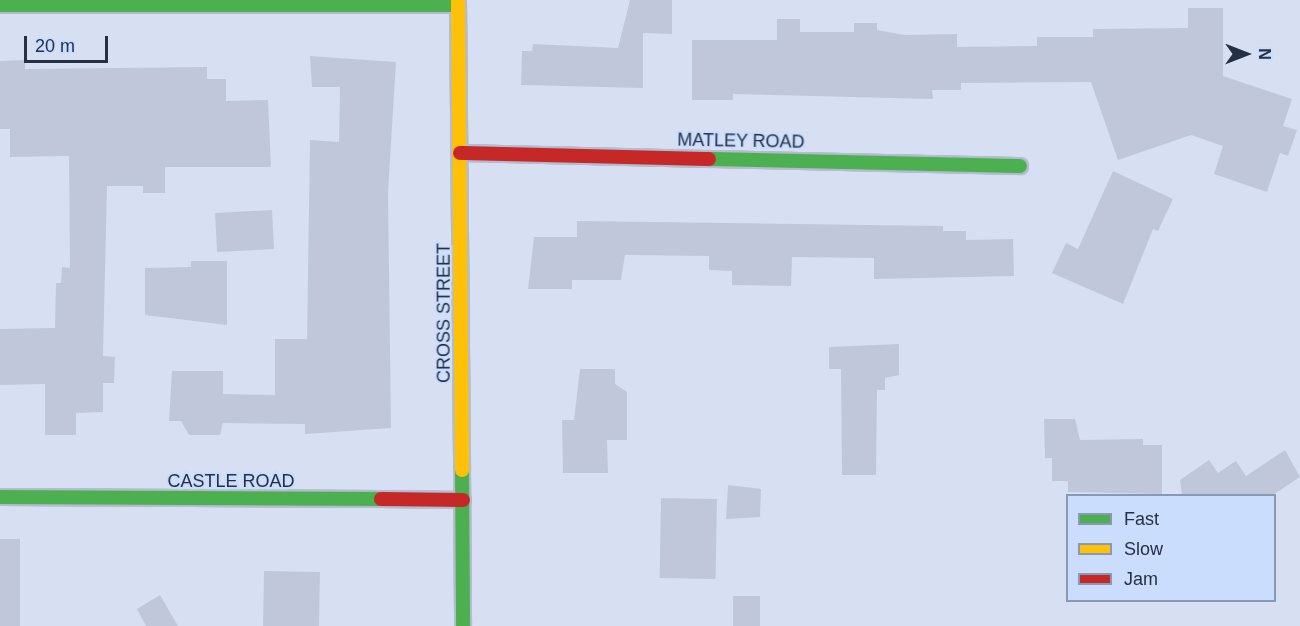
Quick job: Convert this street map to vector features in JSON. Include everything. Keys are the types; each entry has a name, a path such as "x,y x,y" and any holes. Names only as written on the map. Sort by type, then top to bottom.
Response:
{"street":[{"path":"0,6 458,3"},
{"name":"CROSS STREET","path":"458,3 463,626"},
{"name":"MATLEY ROAD","path":"460,153 1020,166"},
{"name":"CASTLE ROAD","path":"0,497 463,500"}],"building":[{"path":"630,0 672,0 672,34 643,33 643,88 521,85 522,51 532,51 533,44 618,48"},
{"path":"1188,8 1223,8 1223,76 1292,99 1283,126 1297,130 1288,156 1280,153 1267,192 1214,174 1223,146 1191,135 1118,160 1091,82 961,83 961,90 932,90 933,99 733,94 733,100 692,100 692,40 777,40 777,19 800,19 800,32 854,32 854,23 877,23 877,30 905,35 957,34 957,47 1037,46 1037,37 1093,37 1093,29 1188,28"},
{"path":"310,56 396,62 388,192 391,428 305,434 305,424 223,423 220,435 189,435 181,421 169,421 172,371 223,371 223,394 275,395 275,339 307,339 310,140 339,142 340,87 312,87"},
{"path":"25,60 25,69 207,67 207,79 226,79 226,101 268,100 271,167 165,167 165,193 143,193 143,186 107,186 103,356 115,357 114,383 103,383 103,412 76,413 76,435 45,435 45,384 0,385 0,329 55,328 56,283 61,283 62,267 70,268 69,156 10,157 10,129 0,129 0,61"},
{"path":"1113,171 1173,199 1158,231 1153,229 1123,304 1052,273 1066,243 1078,249"},
{"path":"272,210 274,249 217,252 215,213"},
{"path":"577,221 943,226 943,231 966,231 966,240 1013,239 1014,276 874,279 874,258 792,257 791,286 732,285 732,271 709,270 709,256 625,255 621,280 572,280 572,289 528,289 534,237 577,237"},
{"path":"191,261 227,261 227,325 145,315 145,268 191,267"},
{"path":"899,344 899,375 885,378 885,390 877,390 876,475 842,475 841,369 829,369 829,347"},
{"path":"580,369 615,369 615,384 627,392 627,440 607,440 608,473 563,473 562,420 574,420"},
{"path":"1044,419 1075,419 1080,440 1143,439 1143,445 1162,445 1162,494 1068,492 1068,481 1052,481 1052,458 1045,458"},
{"path":"1285,450 1300,477 1274,494 1182,494 1180,480 1209,460 1218,473 1236,461 1246,476"},
{"path":"728,485 761,489 760,517 726,519"},
{"path":"661,498 717,499 716,579 660,578"},
{"path":"0,539 20,539 20,626 0,626"},
{"path":"264,571 320,572 319,626 263,626"},
{"path":"160,595 178,626 146,626 137,609"},
{"path":"733,596 760,596 760,626 733,626"}],"traffic: fast":[{"path":"0,5 458,5"},
{"path":"709,159 1020,166"},
{"path":"462,470 463,626"},
{"path":"0,497 381,499"}],"traffic: slow":[{"path":"458,0 462,470"}],"traffic: jam":[{"path":"460,153 709,159"},
{"path":"381,499 463,500"}]}
